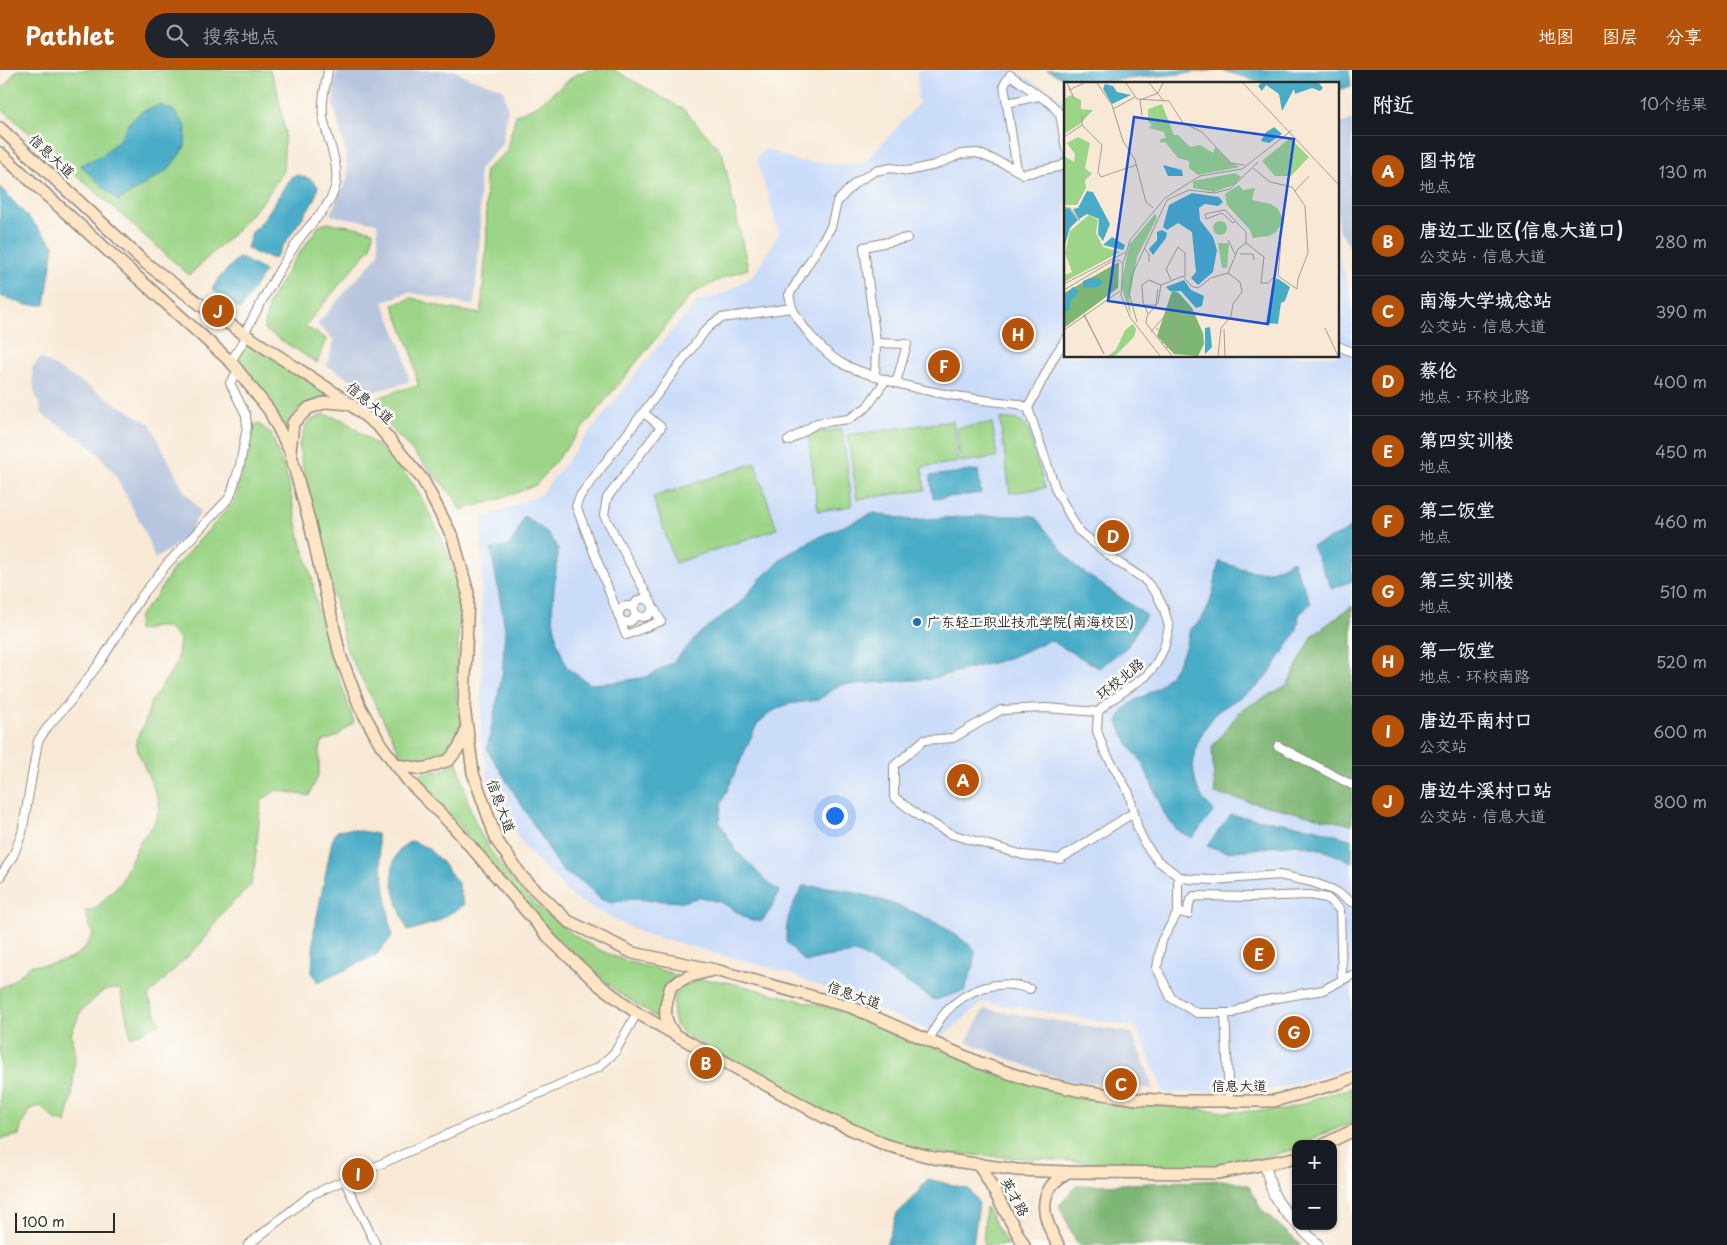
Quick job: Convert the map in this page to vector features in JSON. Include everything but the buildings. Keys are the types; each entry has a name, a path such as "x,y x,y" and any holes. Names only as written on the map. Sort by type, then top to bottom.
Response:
{"main road":[{"name":"信息大道","path":"0,128 143,261 209,311 350,404 379,427 423,480 453,538 468,593 464,706 473,773 497,841 522,878 568,921 632,953 715,970 851,1007 980,1064 1030,1080 1076,1090 1137,1099 1274,1101 1352,1078"},
{"path":"0,153 231,361 269,410 290,451 310,524 340,654 360,706 381,745 409,782 452,826 552,941 599,985 676,1035 824,1116 886,1145 934,1158 1017,1170 1217,1173 1292,1159"},
{"path":"290,451 293,423 308,408 327,402 350,404"},
{"path":"396,765 423,769 449,760 460,746 467,729"},
{"path":"676,1035 666,1023 666,1004 671,986 687,978 715,970"},
{"path":"1333,1140 1352,1131"},
{"name":"英才路","path":"979,1164 1024,1245"},
{"path":"1058,1245 1049,1229 1044,1208 1047,1194 1052,1184 1068,1172"}],"street":[{"path":"231,361 269,287 301,236 332,197 336,182 333,154 323,117 322,101 328,70"},
{"path":"1017,170 1004,85 1010,74 1060,114 1064,137"},
{"path":"1007,103 1039,96"},
{"path":"1064,164 1023,174 1007,165 977,153 961,154 935,165 908,171 892,168 875,171 855,182 837,202 831,227 789,295 792,308 799,322 817,343 843,364 886,381 962,396 1018,404 1028,408 1054,357 1064,342"},
{"path":"875,377 876,343 864,247 907,238"},
{"path":"644,412 661,427 607,498 604,515 661,621 626,635 576,506 580,496 644,412 712,324 721,318 792,308"},
{"path":"876,343 906,344 896,383"},
{"path":"1340,347 1352,352"},
{"path":"0,877 13,856 22,833 38,740 101,661 141,597 168,564 230,496 240,465 247,428 246,415 230,383 238,371"},
{"path":"788,440 817,423 849,418 867,407 886,381"},
{"name":"环校北路","path":"1028,408 1056,490 1078,530 1116,561 1144,579 1156,593 1167,618 1169,627 1164,648 1156,664 1146,676 1106,704 1098,712 1097,731 1104,750 1129,794 1133,813 1145,844 1157,860 1178,876 1189,879 1214,880 1279,875 1326,887 1352,902"},
{"path":"619,617 625,623 631,622 634,617 634,606 640,599 648,600 652,605"},
{"path":"619,617 619,612 624,607 629,606 639,616 645,617 650,614 652,605"},
{"path":"1098,712 1046,708 1000,710 953,738 924,740 894,766 894,796 920,817 951,834 1023,855 1060,859 1133,813"},
{"path":"1278,746 1352,785"},
{"path":"1178,876 1178,912 1162,940 1157,968 1170,998 1197,1013 1233,1013 1255,1002 1323,990 1352,975"},
{"path":"1178,912 1188,914 1189,904 1194,896 1253,897 1310,895 1327,898 1340,910 1342,980"},
{"path":"929,1040 944,1014 966,994 987,986 1017,985 1030,989"},
{"path":"248,1245 310,1195 599,1067 615,1052 638,1012"},
{"path":"1225,1013 1229,1101"},
{"path":"1265,1164 1275,1199 1292,1219"},
{"path":"344,1180 376,1245"},
{"path":"1303,1230 1318,1245"}],"shaded area":[{"path":"338,70 455,70 464,76 503,89 508,109 502,144 479,169 480,236 474,306 409,292 383,302 404,354 409,382 372,392 327,366 334,340 317,324 379,254 377,223 330,215 348,177 345,151 333,104 335,78"},
{"name":"广东轻工职业技术学院(南海校区)","path":"917,70 1013,70 1060,97 1064,96 1064,358 1340,358 1340,257 1352,302 1352,1066 1325,1076 1264,1091 1164,1093 1136,1027 983,1002 943,1036 785,972 641,933 574,899 525,848 489,788 481,739 482,519 540,495 644,363 697,302 728,291 754,275 779,233 756,158 765,149 797,161 863,164 918,104"},
{"path":"1352,119 1352,251 1340,230 1340,124"},
{"path":"41,358 150,424 184,491 201,512 184,539 155,559 145,532 113,471 91,446 43,415 34,391 32,367"},
{"path":"984,1009 1132,1033 1154,1089 1063,1080 966,1042"}],"green space":[{"path":"17,70 270,70 277,89 285,131 283,172 264,200 235,232 189,275 0,107 0,92"},
{"path":"586,70 614,70 683,109 722,152 748,269 725,277 693,293 536,485 503,498 460,510 454,497 383,419 377,399 399,390 418,386 412,353 393,305 412,298 445,308 481,314 487,237 485,170 506,152 516,115 538,105 575,75"},
{"path":"328,223 373,231 371,247 305,326 326,339 317,363 264,329 269,302 290,266 319,226"},
{"path":"247,343 333,397 302,406 293,416 287,433 271,405 237,360"},
{"path":"323,414 344,420 390,456 415,486 442,538 460,591 456,697 466,732 449,750 421,761 401,757 392,736 347,651 299,445 307,423"},
{"path":"1000,419 1019,421 1028,429 1045,488 1010,493"},
{"path":"953,421 958,462 922,467 925,490 857,499 848,435"},
{"path":"258,423 271,434 286,473 300,538 312,578 319,619 354,722 337,736 322,742 319,753 319,773 309,796 276,790 261,801 251,885 222,913 205,939 148,996 160,1023 131,1037 120,989 104,990 81,1011 71,1033 75,1057 72,1096 66,1123 56,1121 41,1106 30,1109 22,1124 19,1135 0,1139 0,988 10,983 31,965 46,965 70,959 83,950 93,935 85,911 95,909 121,882 140,841 153,826 160,808 156,793 138,752 136,740 145,722 151,702 177,663 180,639 167,627 156,627 138,631 139,616 155,598 173,569 235,501 251,430"},
{"path":"992,423 997,457 961,462 956,428"},
{"path":"842,429 852,506 818,511 808,434"},
{"path":"755,463 777,529 675,563 653,497"},
{"path":"1352,606 1352,825 1215,794 1212,747 1241,710 1287,685 1313,635"},
{"path":"457,762 476,824 498,861 528,897 546,914 583,941 618,958 677,976 665,990 660,1008 660,1020 616,991 554,936 478,849 458,823 421,787 412,775 442,770"},
{"path":"700,979 727,982 861,1016 1007,1078 1084,1098 1226,1112 1285,1110 1352,1088 1352,1123 1320,1135 1312,1140 1292,1140 1292,1150 1229,1166 1166,1167 926,1152 882,1138 808,1103 688,1036 675,1025 673,1015 674,997 684,985"},
{"path":"1223,1180 1248,1185 1261,1209 1301,1245 1078,1245 1059,1206 1076,1186"},
{"path":"986,1207 1007,1245 983,1245"}],"water":[{"path":"1047,70 1220,70 1096,82 1071,82"},
{"path":"1220,70 1349,70 1351,86 1340,89 1340,82 1261,82"},
{"path":"161,105 174,111 186,127 185,147 168,170 118,201 80,165 101,156 118,141 130,122 142,111"},
{"path":"297,175 310,179 318,186 315,199 274,259 257,254 247,248 252,232 262,222 291,177"},
{"path":"0,187 54,245 45,305 26,305 0,296"},
{"path":"239,257 265,271 240,310 212,289 219,278"},
{"path":"978,470 981,493 933,499 930,476"},
{"path":"874,513 910,520 977,516 1034,516 1076,567 1146,615 1127,647 1099,668 1050,640 1007,659 929,679 840,685 818,700 788,704 771,712 757,724 721,804 719,822 735,849 766,881 779,891 771,909 762,921 749,920 723,903 700,897 682,902 632,899 611,903 600,899 583,882 563,872 487,749 502,676 505,628 491,549 507,547 516,536 524,516 547,532 558,548 552,611 557,642 567,668 590,684 616,682 647,677 672,663 702,631 740,603 760,579 785,556 816,538"},
{"path":"1352,526 1352,581 1332,589 1312,546 1343,533"},
{"path":"1292,560 1311,603 1299,615 1297,630 1271,671 1258,686 1218,711 1205,728 1197,744 1193,766 1196,785 1203,799 1214,811 1192,838 1177,830 1165,815 1142,762 1127,743 1118,722 1128,706 1154,690 1173,671 1186,646 1190,629 1198,623 1208,608 1219,562 1257,572 1265,572"},
{"path":"1231,815 1314,828 1352,840 1352,862 1320,849 1296,844 1227,852 1207,846"},
{"path":"351,829 377,834 392,937 376,955 318,983 312,973 314,931 332,841 337,831"},
{"path":"412,841 428,848 441,861 458,883 464,905 434,923 408,931 395,895 392,870 395,858 401,848"},
{"path":"803,886 834,888 874,898 911,911 945,928 975,950 974,965 964,991 935,1000 858,953 824,957 805,962 786,942 790,913"},
{"path":"928,1179 969,1189 979,1204 973,1245 886,1245 897,1213 910,1202"}],"place":[{"name":"唐边牛溪村口站","path":"218,311"},
{"name":"第一饭堂","path":"1018,334"},
{"name":"第二饭堂","path":"944,366"},
{"name":"蔡伦","path":"1113,536"},
{"name":"广东轻工职业技术学院(南海校区)","path":"917,622"},
{"name":"图书馆","path":"963,780"},
{"name":"第四实训楼","path":"1259,954"},
{"name":"第三实训楼","path":"1294,1032"},
{"name":"唐边工业区(信息大道口)","path":"706,1063"},
{"name":"南海大学城总站","path":"1121,1084"},
{"name":"唐边平南村口","path":"358,1174"}]}
